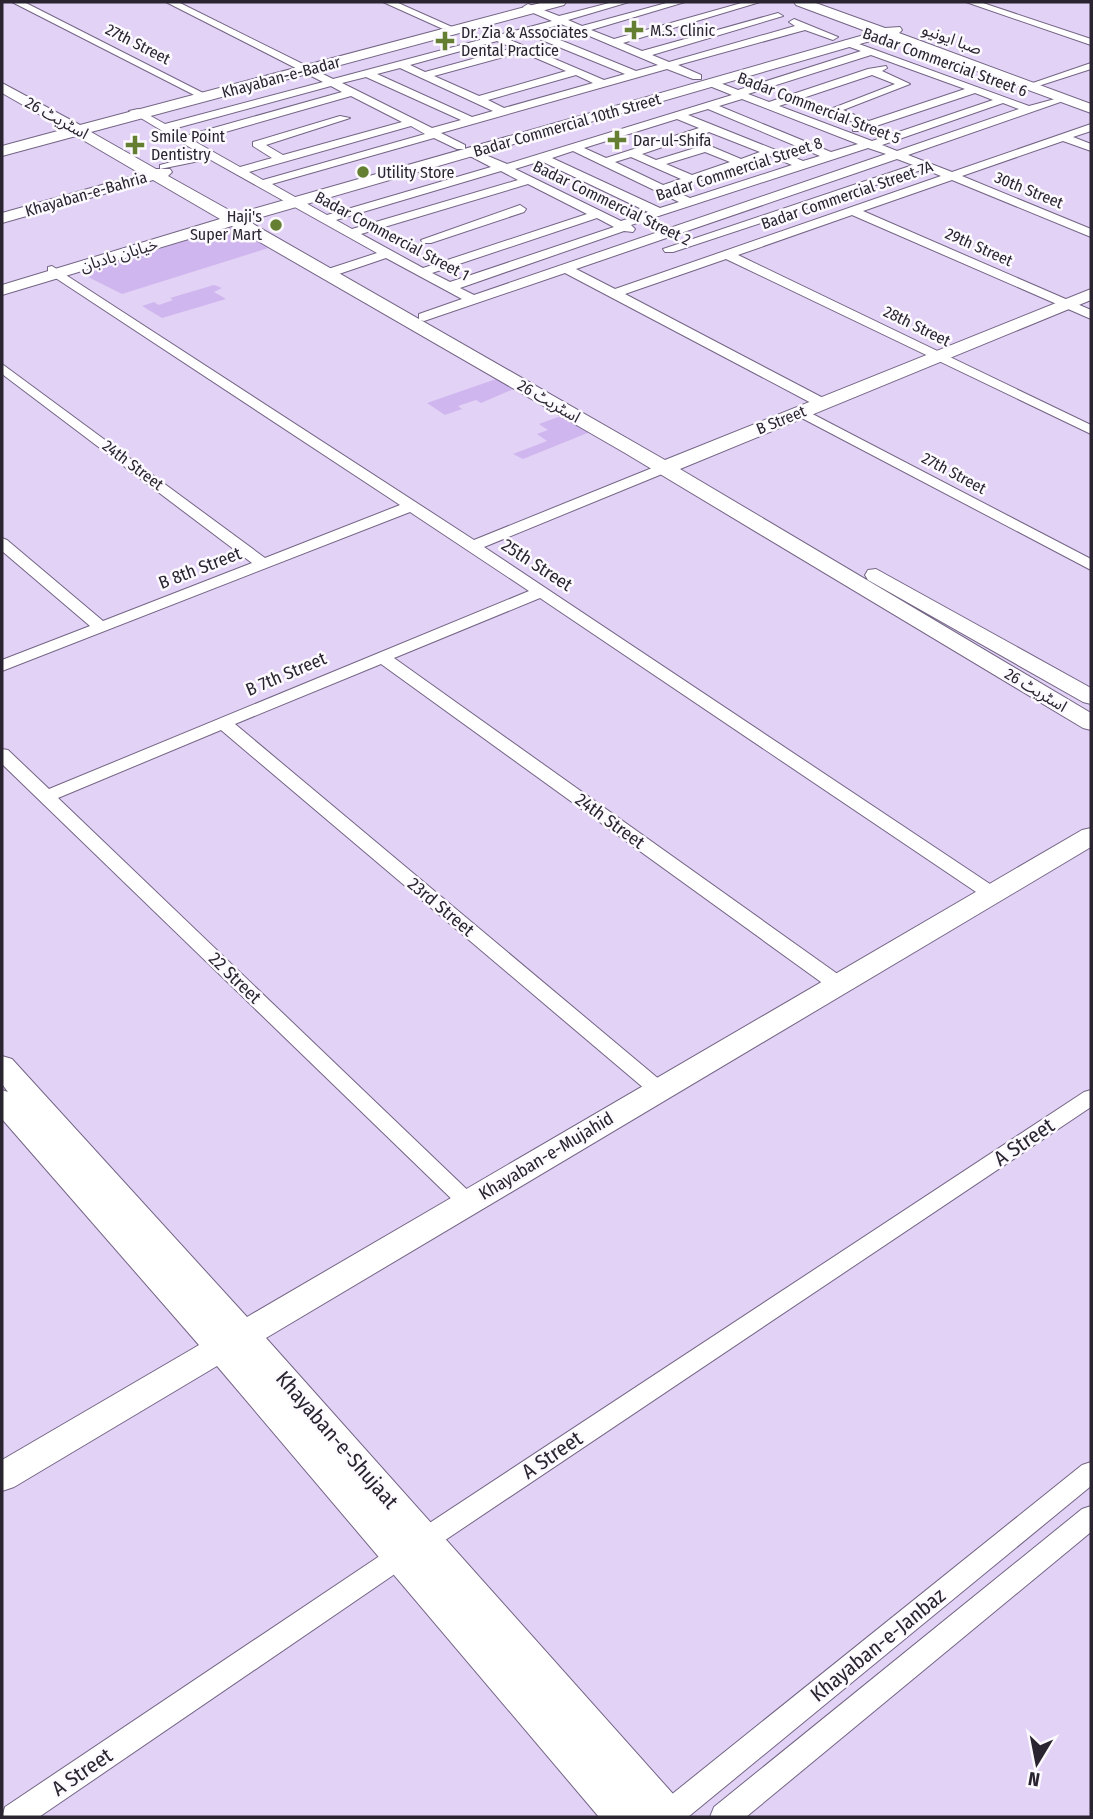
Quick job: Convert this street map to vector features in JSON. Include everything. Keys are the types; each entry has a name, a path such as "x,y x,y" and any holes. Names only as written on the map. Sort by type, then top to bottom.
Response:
{"main road":[{"name":"Khayaban-e-Badar","path":"306,68 447,27 559,2"},
{"name":"صبا ایونیو","path":"801,2 882,28"},
{"name":"صبا ایونیو","path":"816,2 1034,85 1091,103"},
{"name":"Khayaban-e-Badar","path":"2,146 202,96 536,6"},
{"name":"Badar Commercial 10th Street","path":"704,80 833,37 882,28"},
{"name":"Badar Commercial 10th Street","path":"240,216 704,80 848,43 882,28"},
{"name":"اسٹریٹ 26","path":"2,77 83,127 676,469 1091,697"},
{"name":"صبا ایونیو","path":"1034,85 1091,109"},
{"name":"اسٹریٹ 26","path":"2,87 83,127"},
{"name":"Khayaban-e-Badar","path":"2,151 83,127"},
{"name":"Khayaban-e-Bahria","path":"2,215 160,171"},
{"name":"خیابان بادبان","path":"2,288 240,216"},
{"name":"اسٹریٹ 26","path":"335,271 424,317 1091,723"},
{"name":"B Street","path":"676,469 812,411 1082,308 1091,294"},
{"name":"Khayaban-e-Mujahid","path":"2,1477 1091,836"},
{"name":"Khayaban-e-Shujaat","path":"2,1066 232,1341 412,1548 667,1817"},
{"name":"Khayaban-e-Shujaat","path":"2,1100 232,1341"},
{"name":"Khayaban-e-Shujaat","path":"412,1548 625,1817"}],"street":[{"name":"27th Street","path":"17,2 202,96"},
{"path":"171,2 306,68"},
{"path":"388,2 447,27"},
{"path":"163,128 624,2"},
{"path":"582,29 680,2"},
{"path":"971,2 1091,42"},
{"path":"614,42 747,3 833,37"},
{"name":"Badar Commercial Street 5","path":"536,6 561,20 667,65 954,177"},
{"path":"642,54 778,16"},
{"path":"260,184 502,111 806,26"},
{"path":"527,30 635,74"},
{"path":"498,38 602,83"},
{"name":"Badar Commercial Street 6","path":"848,43 1031,110"},
{"path":"425,75 523,49"},
{"path":"328,219 576,148 872,51"},
{"path":"770,105 901,62"},
{"path":"400,64 502,111"},
{"path":"1034,85 1091,66"},
{"name":"Badar Commercial Street 2","path":"306,68 699,264"},
{"path":"869,125 833,110 904,85 872,71"},
{"path":"477,100 576,72"},
{"path":"366,73 471,121"},
{"name":"Badar Commercial Street 8","path":"842,134 974,90"},
{"path":"183,140 353,92"},
{"path":"424,317 900,156 1062,98"},
{"name":"Badar Commercial Street 8","path":"449,287 657,212 1002,100"},
{"path":"313,103 375,133"},
{"path":"708,106 830,156"},
{"name":"Badar Commercial Street 1","path":"137,113 288,200 328,219 473,300"},
{"path":"678,115 802,165"},
{"path":"282,159 257,144 344,118"},
{"path":"239,171 414,122"},
{"path":"643,126 741,163"},
{"name":"Badar Commercial Street 7A","path":"614,294 1091,127"},
{"path":"605,162 709,128"},
{"path":"1063,137 1091,148"},
{"path":"576,148 688,202"},
{"path":"655,164 706,148"},
{"path":"661,190 771,152"},
{"path":"631,153 691,179"},
{"path":"160,171 210,155"},
{"path":"542,158 657,212"},
{"path":"669,249 924,165"},
{"name":"30th Street","path":"954,177 1091,233"},
{"path":"352,233 530,180"},
{"path":"461,259 427,240 527,212 488,193"},
{"name":"29th Street","path":"853,211 1082,308"},
{"path":"422,272 598,214"},
{"path":"545,221 558,228"},
{"path":"335,271 388,253"},
{"name":"28th Street","path":"728,254 1091,429"},
{"name":"27th Street","path":"565,268 812,411 1091,565"},
{"name":"25th Street","path":"55,272 541,591 992,894"},
{"name":"24th Street","path":"2,368 263,564"},
{"name":"B Street","path":"478,550 676,469"},
{"name":"B 8th Street","path":"2,666 412,506"},
{"path":"2,542 101,627"},
{"name":"B 7th Street","path":"47,796 541,591"},
{"name":"24th Street","path":"382,657 839,985"},
{"name":"23rd Street","path":"223,723 659,1090"},
{"name":"22 Street","path":"2,754 469,1202"},
{"name":"A Street","path":"15,1817 412,1548 1091,1097"},
{"name":"Khayaban-e-Janbaz","path":"667,1817 1091,1472"},
{"name":"Khayaban-e-Janbaz","path":"724,1817 1091,1517"}],"shaded area":[{"path":"241,224 278,245 122,294 80,273"},
{"path":"214,285 222,288 214,292 226,299 162,318 142,306 154,302 159,305 173,300 170,298"},
{"path":"499,378 516,388 481,403 476,400 458,406 462,409 445,415 427,403"},
{"path":"566,414 595,430 523,459 513,454 547,441 537,434 548,430 539,424"}],"place":[{"name":"M.S. Clinic","path":"634,30"},
{"name":"Dr. Zia & Associates Dental Practice","path":"445,41"},
{"name":"Dar-ul-Shifa","path":"617,140"},
{"name":"Smile Point Dentistry","path":"135,145"},
{"name":"Utility Store","path":"363,172"},
{"name":"Haji's Super Mart","path":"276,225"}]}
